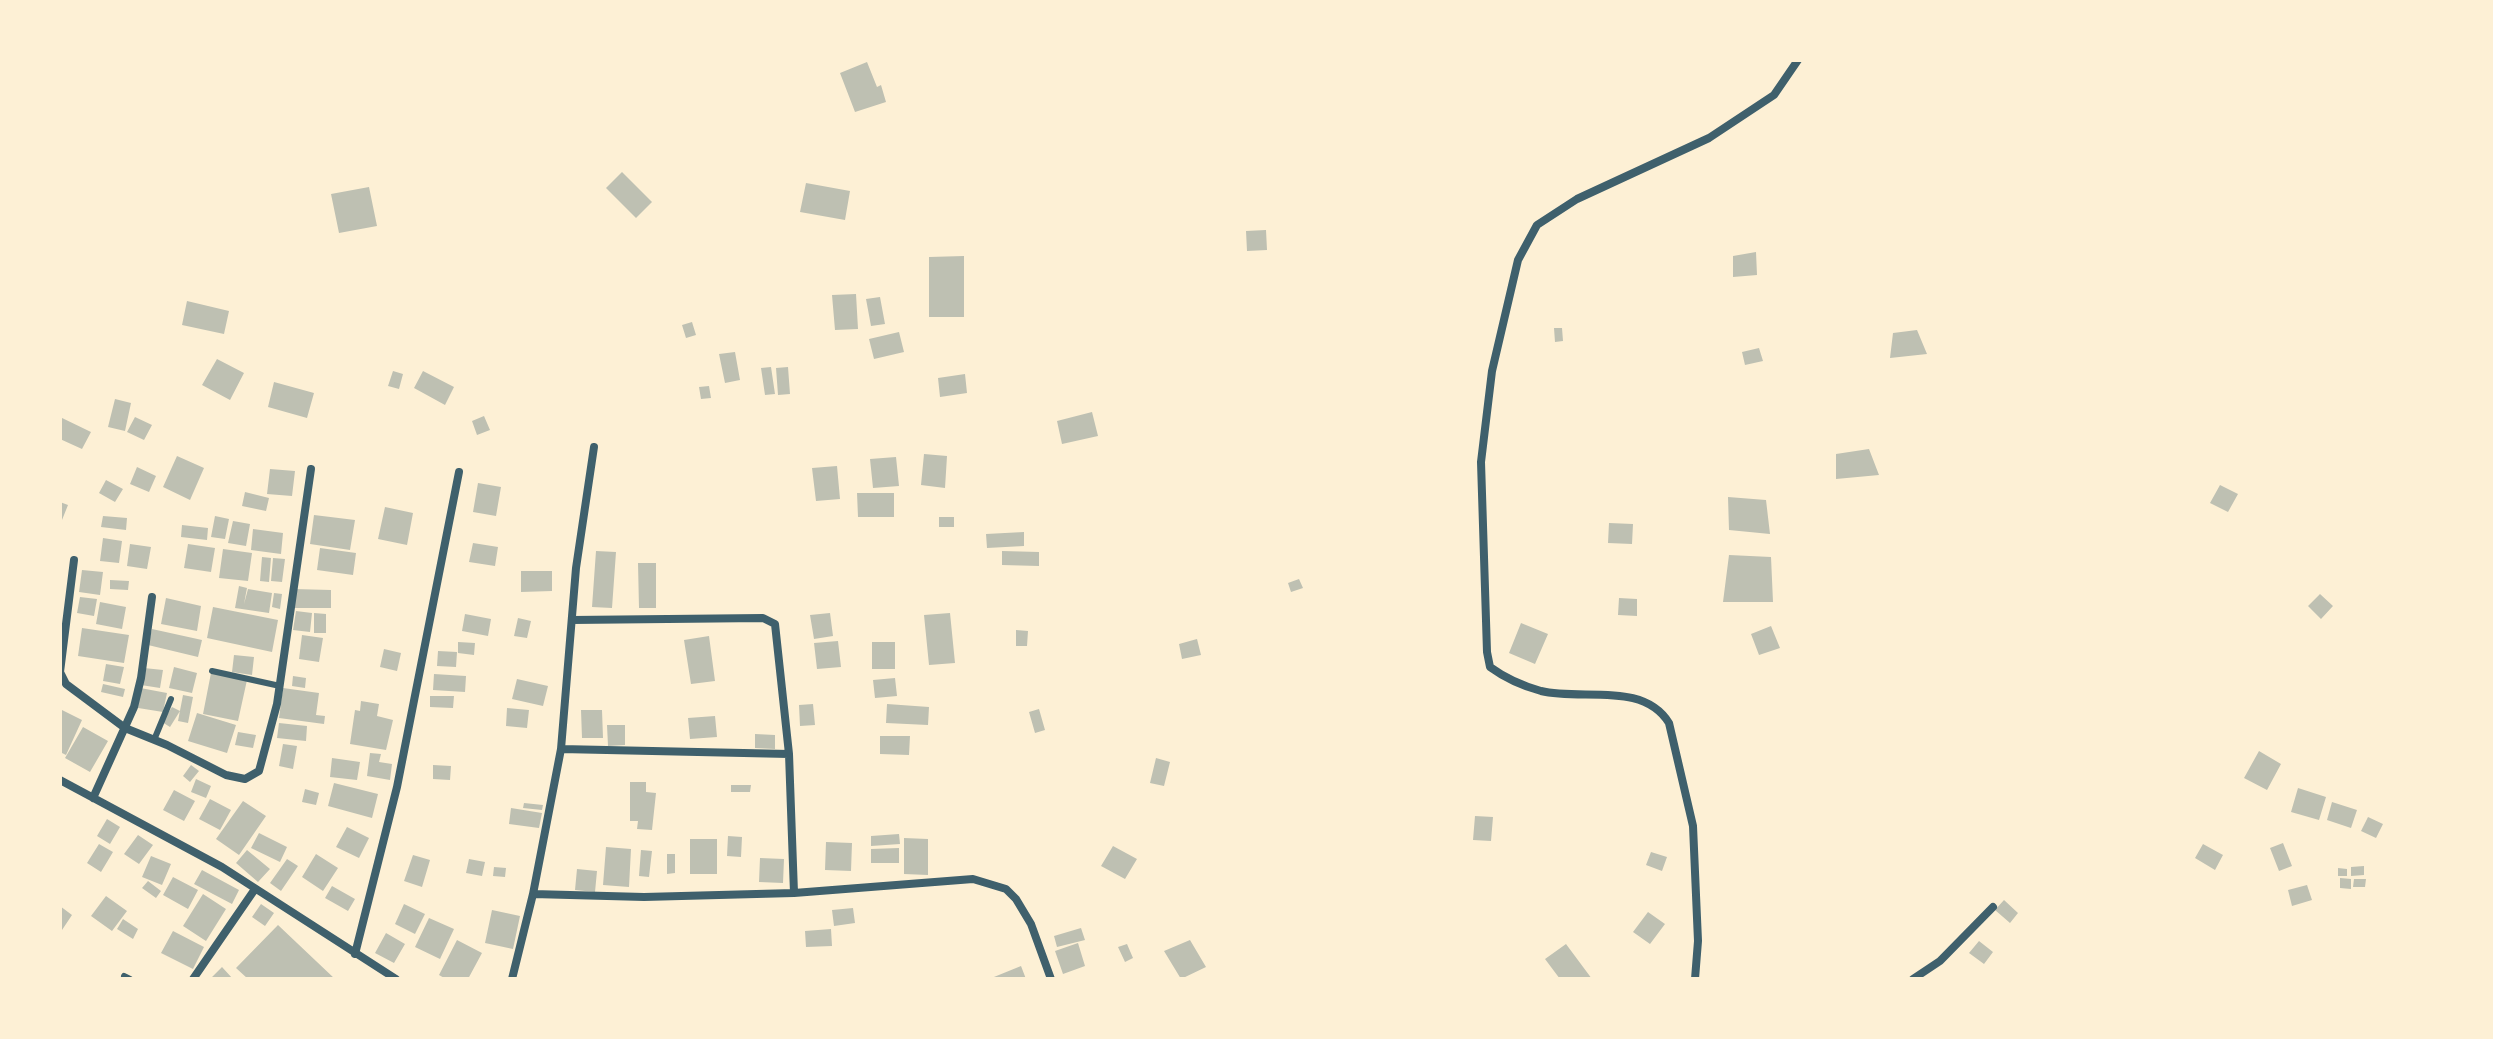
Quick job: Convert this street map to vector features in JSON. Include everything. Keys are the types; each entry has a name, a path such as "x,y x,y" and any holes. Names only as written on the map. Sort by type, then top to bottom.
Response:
{"street":[{"path":"1695,979 1698,941 1693,826 1669,723 1662,711 1652,704 1610,695 1543,691 1502,676 1490,667 1481,462 1492,371 1518,260 1537,225 1577,199 1709,138 1774,95 1798,60"},
{"path":"512,979 533,894 561,749 576,568 594,447"},
{"path":"74,560 60,672 66,684 125,728 226,775 245,779 259,771 268,744 280,686 311,469"},
{"path":"355,954 397,787 459,472"},
{"path":"93,798 134,707 152,597"},
{"path":"572,620 767,619 777,628 789,754 794,893"},
{"path":"561,749 789,754"},
{"path":"60,780 222,867 396,979"},
{"path":"533,894 644,897 794,893 973,879 1006,889 1016,899 1031,924 1051,979"},
{"path":"193,979 255,889"},
{"path":"1913,979 1940,961 1993,907"}],"lane":[{"path":"212,671 280,686"},
{"path":"154,740 171,699"}],"building":[{"path":"867,62 877,87 881,85 886,102 855,112 840,73"},
{"path":"622,172 652,202 636,218 606,188"},
{"path":"806,183 850,191 845,220 800,212"},
{"path":"369,187 377,226 339,233 331,194"},
{"path":"1266,230 1267,250 1247,251 1246,231"},
{"path":"1756,252 1757,275 1733,277 1733,256"},
{"path":"964,256 964,317 929,317 929,257"},
{"path":"856,294 858,329 835,330 832,295"},
{"path":"880,297 885,324 871,326 866,299"},
{"path":"187,301 229,311 224,334 182,325"},
{"path":"692,322 696,335 686,338 682,325"},
{"path":"1554,328 1562,328 1563,341 1555,342"},
{"path":"1917,330 1927,354 1890,358 1893,333"},
{"path":"899,332 904,352 874,359 869,339"},
{"path":"1759,348 1763,361 1745,365 1742,352"},
{"path":"735,352 740,380 725,383 719,354"},
{"path":"217,359 244,373 230,400 202,385"},
{"path":"771,367 775,394 765,395 761,368"},
{"path":"788,367 790,394 778,395 776,368"},
{"path":"393,371 403,374 399,389 388,386"},
{"path":"423,371 454,387 445,405 414,388"},
{"path":"965,374 967,393 940,397 938,378"},
{"path":"274,382 314,393 307,418 268,407"},
{"path":"709,386 711,398 701,399 699,387"},
{"path":"115,399 131,403 125,431 108,427"},
{"path":"1092,412 1098,436 1062,444 1057,421"},
{"path":"484,416 490,430 477,435 472,421"},
{"path":"60,417 91,432 82,449 60,439"},
{"path":"135,417 152,425 144,440 127,432"},
{"path":"1869,449 1879,475 1836,479 1836,454"},
{"path":"924,454 947,456 945,488 921,485"},
{"path":"177,456 204,468 190,500 163,487"},
{"path":"896,457 899,486 873,488 870,459"},
{"path":"837,466 840,499 816,501 812,468"},
{"path":"137,467 156,476 149,492 130,484"},
{"path":"270,469 295,471 292,496 267,494"},
{"path":"106,480 123,489 115,502 99,493"},
{"path":"478,483 501,487 496,516 473,512"},
{"path":"2220,485 2238,494 2228,512 2210,503"},
{"path":"245,492 269,498 266,511 242,506"},
{"path":"857,493 894,493 894,517 858,517"},
{"path":"1728,497 1766,500 1770,534 1729,530"},
{"path":"60,502 68,505 60,525"},
{"path":"385,507 413,513 407,545 378,539"},
{"path":"314,515 355,520 350,550 310,544"},
{"path":"103,516 127,518 126,530 101,527"},
{"path":"215,516 229,519 225,539 211,537"},
{"path":"939,517 954,517 954,527 939,527"},
{"path":"233,521 250,524 246,546 228,543"},
{"path":"1609,523 1633,524 1632,544 1608,543"},
{"path":"182,525 208,528 207,540 181,537"},
{"path":"253,529 283,533 281,554 251,550"},
{"path":"1024,532 1024,546 987,548 986,534"},
{"path":"103,538 122,541 119,563 100,561"},
{"path":"473,543 498,547 495,566 469,562"},
{"path":"130,544 151,547 147,569 127,566"},
{"path":"188,544 215,548 211,572 184,568"},
{"path":"320,548 356,553 353,575 317,570"},
{"path":"223,549 252,553 248,581 219,578"},
{"path":"596,551 616,552 612,608 592,607"},
{"path":"1002,551 1039,552 1039,566 1002,565"},
{"path":"1729,555 1771,557 1773,602 1723,602"},
{"path":"262,557 271,558 269,582 260,581"},
{"path":"273,558 285,559 282,582 271,581"},
{"path":"638,563 656,563 656,608 639,608"},
{"path":"82,570 103,572 100,595 79,592"},
{"path":"521,571 552,571 552,591 521,592"},
{"path":"1299,579 1303,588 1291,592 1288,583"},
{"path":"110,580 129,581 128,590 110,589"},
{"path":"239,586 247,588 244,604 248,589 272,593 269,613 235,608"},
{"path":"294,589 331,590 331,608 294,608"},
{"path":"274,593 282,594 280,609 272,607"},
{"path":"2320,594 2333,606 2321,619 2308,606"},
{"path":"80,597 97,599 94,616 77,613"},
{"path":"166,598 201,606 197,631 161,624"},
{"path":"1619,598 1637,599 1637,616 1618,615"},
{"path":"100,602 126,607 122,629 96,624"},
{"path":"213,607 278,620 272,652 207,638"},
{"path":"296,611 312,613 310,632 293,630"},
{"path":"314,613 326,614 326,633 314,633"},
{"path":"830,613 833,636 814,639 810,615"},
{"path":"950,613 955,663 929,665 924,615"},
{"path":"465,614 491,619 488,636 462,631"},
{"path":"518,618 531,621 527,638 514,636"},
{"path":"1521,623 1548,634 1535,664 1509,653"},
{"path":"1771,626 1780,648 1759,655 1751,634"},
{"path":"82,628 129,635 124,663 78,656"},
{"path":"152,629 202,640 198,657 148,645"},
{"path":"1016,630 1028,631 1027,646 1016,646"},
{"path":"302,635 323,638 319,662 299,659"},
{"path":"709,636 715,681 691,684 684,640"},
{"path":"1197,639 1201,655 1182,659 1179,644"},
{"path":"838,641 841,667 817,669 814,643"},
{"path":"458,642 475,643 474,655 458,653"},
{"path":"872,642 895,642 895,669 872,669"},
{"path":"384,649 401,653 397,671 380,667"},
{"path":"438,651 457,652 456,667 437,666"},
{"path":"234,655 254,657 252,675 232,672"},
{"path":"106,664 124,667 120,684 103,681"},
{"path":"174,667 197,673 192,693 169,688"},
{"path":"144,668 163,670 160,688 141,685"},
{"path":"211,673 247,680 238,721 203,714"},
{"path":"434,674 466,676 465,692 433,690"},
{"path":"293,676 306,678 305,688 292,686"},
{"path":"895,678 897,696 875,698 873,680"},
{"path":"517,679 548,686 543,706 512,699"},
{"path":"103,684 125,689 123,697 101,692"},
{"path":"135,687 167,693 163,712 132,707"},
{"path":"283,688 319,693 316,715 325,716 324,724 279,718"},
{"path":"183,695 193,697 188,723 178,721"},
{"path":"430,696 454,696 453,708 430,707"},
{"path":"361,701 379,704 377,716 393,720 386,750 350,744 355,710 360,711"},
{"path":"813,704 815,725 800,726 799,705"},
{"path":"887,704 929,707 928,725 886,723"},
{"path":"172,707 180,711 170,727 162,722"},
{"path":"507,708 529,710 527,728 506,726"},
{"path":"60,709 82,720 66,755 60,752"},
{"path":"1039,709 1045,730 1035,733 1029,712"},
{"path":"581,710 602,710 603,738 582,738"},
{"path":"197,713 236,725 227,753 188,741"},
{"path":"715,716 717,737 690,739 688,718"},
{"path":"279,723 307,726 306,741 277,738"},
{"path":"607,725 625,725 625,745 608,746"},
{"path":"83,727 108,741 90,772 65,758"},
{"path":"238,732 256,735 253,748 235,745"},
{"path":"755,734 775,735 775,749 755,748"},
{"path":"880,736 910,736 909,755 880,754"},
{"path":"283,744 297,746 293,769 279,766"},
{"path":"2259,751 2281,764 2267,790 2244,778"},
{"path":"370,753 381,754 379,762 392,764 390,780 367,776"},
{"path":"332,758 360,762 357,780 330,777"},
{"path":"1156,758 1170,762 1164,786 1150,783"},
{"path":"191,765 199,771 190,782 183,776"},
{"path":"433,765 451,766 450,780 433,779"},
{"path":"196,779 211,786 206,798 191,792"},
{"path":"630,782 646,782 646,792 656,793 652,830 637,829 638,821 630,821"},
{"path":"334,783 378,794 372,818 328,806"},
{"path":"731,785 751,785 750,792 731,792"},
{"path":"2298,788 2326,797 2319,820 2291,812"},
{"path":"305,789 319,793 316,805 302,802"},
{"path":"174,790 195,801 184,821 163,810"},
{"path":"210,799 231,810 220,830 199,819"},
{"path":"243,801 266,816 239,855 216,839"},
{"path":"2332,802 2357,810 2351,828 2327,820"},
{"path":"524,803 543,805 542,810 523,808"},
{"path":"511,808 542,813 539,828 509,824"},
{"path":"1475,816 1493,817 1491,841 1473,840"},
{"path":"2368,817 2383,824 2376,838 2361,831"},
{"path":"107,819 120,827 110,844 97,836"},
{"path":"347,827 369,838 359,858 336,847"},
{"path":"259,833 287,847 280,862 251,848"},
{"path":"899,834 900,844 871,846 871,836"},
{"path":"138,835 153,845 139,864 124,854"},
{"path":"728,836 742,837 741,857 727,856"},
{"path":"904,838 928,839 928,875 904,874"},
{"path":"690,839 717,839 717,874 690,874"},
{"path":"826,842 852,843 851,871 825,870"},
{"path":"2283,843 2292,866 2279,871 2270,848"},
{"path":"99,844 113,852 101,872 87,863"},
{"path":"2203,844 2223,855 2215,870 2195,858"},
{"path":"1113,846 1137,859 1125,879 1101,866"},
{"path":"606,847 631,849 629,887 603,885"},
{"path":"899,848 899,863 871,863 871,849"},
{"path":"247,850 270,869 258,882 236,863"},
{"path":"641,850 652,851 649,877 639,876"},
{"path":"1651,852 1667,857 1662,871 1646,865"},
{"path":"316,854 338,868 323,891 302,877"},
{"path":"667,854 675,854 675,873 667,874"},
{"path":"413,855 430,860 422,887 404,881"},
{"path":"151,856 171,864 162,885 142,877"},
{"path":"760,858 784,859 783,883 759,882"},
{"path":"287,859 298,866 281,891 270,883"},
{"path":"469,859 485,862 482,876 466,873"},
{"path":"2364,866 2364,875 2351,876 2351,867"},
{"path":"494,867 506,868 505,877 493,876"},
{"path":"2338,868 2347,869 2347,876 2338,876"},
{"path":"577,869 597,871 595,892 575,890"},
{"path":"202,870 239,890 232,904 194,884"},
{"path":"173,877 198,890 188,909 163,895"},
{"path":"2340,878 2351,879 2351,889 2340,888"},
{"path":"2354,879 2366,879 2365,887 2353,887"},
{"path":"148,881 161,891 156,898 142,888"},
{"path":"2307,885 2312,900 2292,906 2288,890"},
{"path":"332,886 355,899 348,911 325,898"},
{"path":"203,894 226,909 206,941 183,926"},
{"path":"106,896 127,911 112,931 91,916"},
{"path":"2004,900 2018,913 2010,923 1995,910"},
{"path":"261,904 274,913 265,926 252,917"},
{"path":"404,904 425,914 415,934 395,924"},
{"path":"60,906 72,915 60,933"},
{"path":"853,908 855,923 834,926 832,910"},
{"path":"492,910 520,916 513,949 485,943"},
{"path":"1648,912 1665,924 1650,944 1633,932"},
{"path":"429,918 454,929 440,959 415,947"},
{"path":"123,919 138,929 133,939 117,929"},
{"path":"278,925 335,979 248,979 236,968"},
{"path":"1081,928 1085,940 1057,947 1054,936"},
{"path":"831,929 832,946 806,947 805,931"},
{"path":"173,931 204,947 193,969 161,953"},
{"path":"386,933 405,944 394,963 375,953"},
{"path":"457,940 482,953 468,979 446,979 439,975"},
{"path":"1190,940 1206,967 1181,979 1164,951"},
{"path":"1979,941 1993,952 1984,964 1969,953"},
{"path":"1078,943 1085,966 1063,974 1055,951"},
{"path":"1127,944 1133,958 1125,962 1118,947"},
{"path":"1566,944 1592,979 1560,979 1545,959"},
{"path":"1021,966 1026,979 989,979"},
{"path":"222,967 233,979 210,979"}]}
